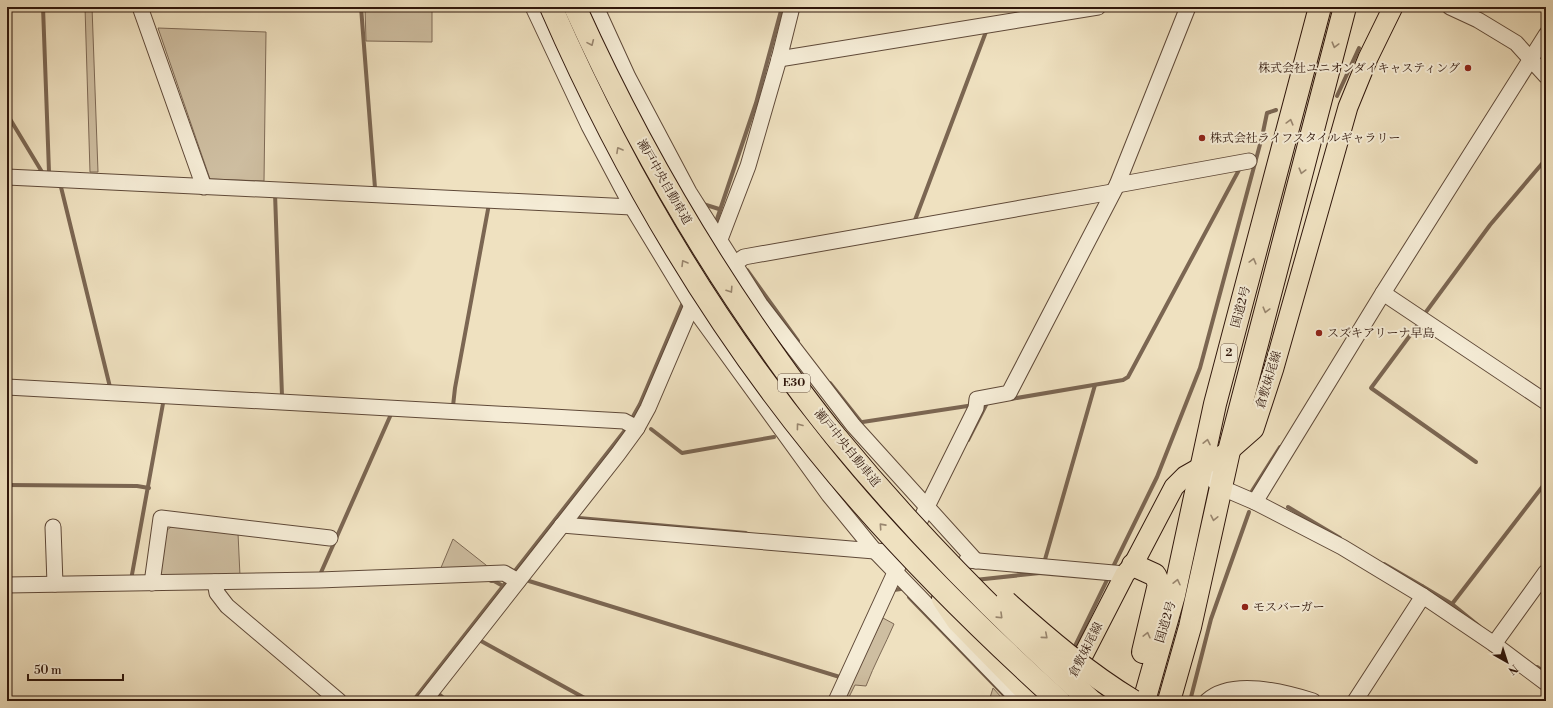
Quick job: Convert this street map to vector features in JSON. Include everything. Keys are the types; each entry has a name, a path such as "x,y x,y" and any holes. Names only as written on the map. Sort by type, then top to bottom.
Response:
{"highway":[{"name":"瀬戸中央自動車道","path":"551,7 573,58 647,200 688,270 728,331 817,450 870,512 912,558 1023,668 1060,701"},
{"name":"瀬戸中央自動車道","path":"576,7 630,122 666,188 746,315 791,379 835,436 937,553 997,613 1091,701"},
{"name":"国道2号","path":"1144,701 1174,595 1215,404 1320,7"},
{"name":"国道2号","path":"1169,701 1190,627 1229,451 1345,7"},
{"path":"835,436 887,492 936,540 993,591 1095,677 1134,701 1144,648 1159,584 1155,575 1129,569"},
{"path":"912,558 957,620 1036,701"}],"main road":[{"name":"倉敷妹尾線","path":"1060,701 1174,487 1185,476 1229,451 1254,429 1274,368 1348,107 1368,58 1393,7"}],"street":[{"path":"140,7 204,187"},
{"path":"533,7 589,126 630,202 687,299 829,495 874,550 911,590 1020,701"},
{"path":"596,7 628,77 665,150 696,205 779,329 853,425 976,561"},
{"path":"424,701 512,578 562,525 618,454 632,425 658,386 687,299 723,247 779,59 792,7"},
{"path":"779,59 1098,7"},
{"path":"836,701 897,575 912,558 930,511 976,406 977,399 1009,393 1119,186 1188,7"},
{"path":"1450,7 1478,20 1516,43 1546,76"},
{"path":"1255,502 1383,293 1546,35"},
{"path":"723,247 744,257 1249,161"},
{"path":"7,177 490,200 630,202"},
{"path":"1383,293 1546,402"},
{"path":"7,387 164,395 632,425"},
{"path":"1201,468 1220,487 1255,502 1342,547 1496,641 1546,683"},
{"path":"152,583 161,518 330,538"},
{"path":"562,525 874,550 912,558 1129,569"},
{"path":"53,527 55,584"},
{"path":"1496,641 1546,572"},
{"path":"7,585 512,578"},
{"path":"215,582 217,594 227,606 339,701"},
{"path":"1355,701 1423,596"},
{"path":"1207,701 1212,696 1223,692 1235,689 1248,689 1286,693 1313,701"}],"shaded area":[{"path":"85,7 92,7 98,172 90,172"},
{"path":"365,7 432,7 432,42 366,41"},
{"path":"158,28 266,32 264,181 210,179"},
{"path":"174,525 238,533 240,576 163,577 159,572 167,530"},
{"path":"453,539 491,569 440,570"},
{"path":"883,618 894,624 866,686 855,685 847,701 845,696"},
{"path":"993,688 1002,698 1001,701 989,701"}],"waterway":[{"path":"43,7 49,172"},
{"path":"361,7 375,188"},
{"path":"715,225 756,103 782,7"},
{"path":"1541,31 1546,23"},
{"path":"915,220 987,29"},
{"path":"1337,96 1359,48"},
{"path":"1112,569 1157,477 1200,368 1262,137 1267,113 1276,110"},
{"path":"7,114 42,172"},
{"path":"1423,316 1490,225 1546,159"},
{"path":"1011,399 1123,380 1128,377 1240,168"},
{"path":"60,183 110,387"},
{"path":"275,193 282,396"},
{"path":"453,406 489,204"},
{"path":"703,204 719,209"},
{"path":"747,270 798,341"},
{"path":"413,701 626,429 640,404 684,300"},
{"path":"1420,322 1371,388 1476,462"},
{"path":"830,383 861,422"},
{"path":"1044,563 1095,385"},
{"path":"131,580 164,398"},
{"path":"968,440 987,403"},
{"path":"856,423 974,405"},
{"path":"319,577 392,412"},
{"path":"651,429 682,453 774,437"},
{"path":"1252,491 1280,447"},
{"path":"1422,586 1452,604 1546,482"},
{"path":"7,485 137,486 149,488"},
{"path":"1288,507 1340,538"},
{"path":"1190,701 1211,619 1249,512"},
{"path":"579,518 746,533"},
{"path":"1384,564 1422,586 1421,587"},
{"path":"975,580 1040,573"},
{"path":"1073,650 1107,580"},
{"path":"491,581 503,586"},
{"path":"529,581 843,678"},
{"path":"894,590 907,588"},
{"path":"909,597 1006,697"},
{"path":"1452,604 1479,626"},
{"path":"481,641 590,701"},
{"path":"1537,667 1546,673"},
{"path":"440,695 447,701"}],"place":[{"name":"株式会社ユニオンダイキャスティング","path":"1468,68"},
{"name":"株式会社ライフスタイルギャラリー","path":"1202,138"},
{"name":"スズキアリーナ早島","path":"1319,333"},
{"name":"モスバーガー","path":"1245,607"}]}
